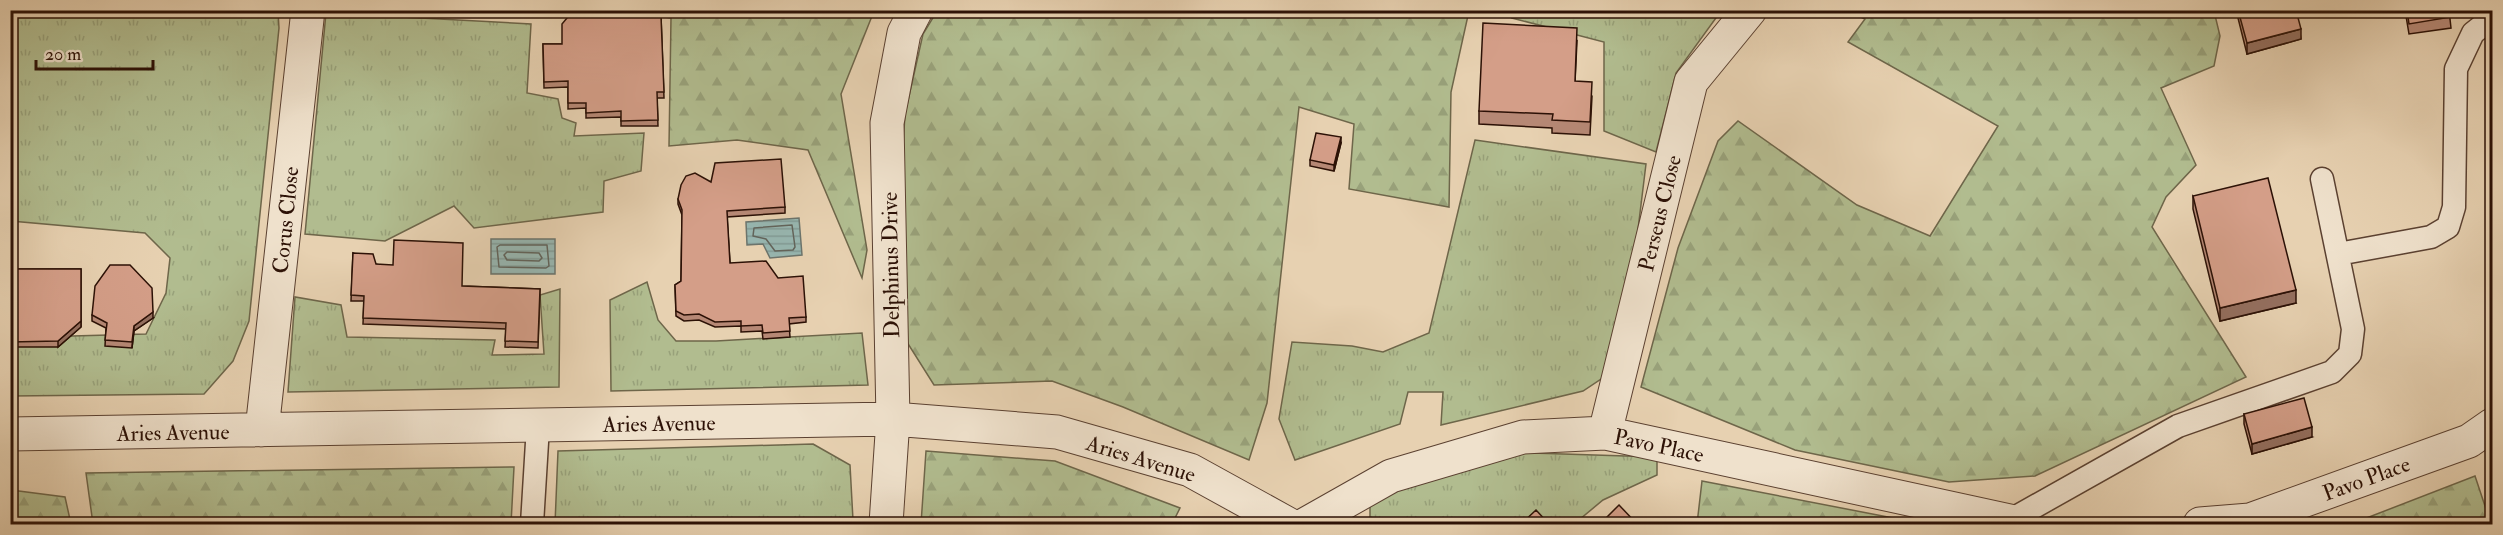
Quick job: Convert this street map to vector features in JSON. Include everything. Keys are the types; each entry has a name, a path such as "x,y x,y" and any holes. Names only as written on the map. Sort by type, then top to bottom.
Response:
{"street":[{"name":"Corus Close","path":"262,430 308,10"},
{"name":"Delphinus Drive","path":"886,525 893,419 887,123 904,33 916,10"},
{"name":"Perseus Close","path":"1605,434 1691,82 1750,10"},
{"name":"Aries Avenue","path":"10,434 893,419 1057,432 1190,470 1288,525"},
{"name":"Pavo Place","path":"2200,525 2250,520 2469,441 2493,425"},
{"name":"Pavo Place","path":"1306,525 1391,476 1522,437 1605,434 2016,523"}],"lane":[{"path":"2338,254 2431,237 2448,227 2454,207 2456,69 2474,33 2493,18"},
{"path":"2016,523 2178,426 2332,372 2350,354 2353,329 2322,179"},
{"path":"532,525 538,426"}],"green space":[{"path":"1519,10 1721,11 1676,73 1656,152 1604,131 1604,42 1512,18"},
{"path":"10,11 278,11 279,28 249,321 233,361 204,394 11,396 11,346 35,337 146,334 166,293 170,258 145,233 11,221"},
{"path":"626,11 874,11 841,94 867,250 862,278 808,150 737,140 669,146 671,18"},
{"path":"937,11 1469,11 1451,92 1449,207 1349,189 1354,124 1299,107 1267,403 1249,460 1123,407 1052,381 934,385 905,339 901,179 905,114 923,34"},
{"path":"1848,11 2214,11 2220,36 2214,66 2161,88 2196,165 2166,197 2152,227 2246,377 2035,476 1949,482 1795,450 1641,387 1678,248 1718,141 1738,121 1857,205 1930,236 1998,126 1848,42 1865,19"},
{"path":"326,13 531,24 527,93 558,99 562,118 576,123 574,136 644,133 641,171 604,181 603,212 474,228 454,206 385,241 305,234"},
{"path":"1475,140 1646,164 1633,270 1610,373 1583,391 1441,425 1443,392 1408,392 1400,424 1295,460 1279,419 1292,342 1352,346 1383,352 1429,333"},
{"path":"647,282 658,320 676,341 862,333 868,385 611,391 610,300"},
{"path":"560,289 559,387 288,392 295,297 341,305 347,337 495,340 492,355 544,354 540,295"},
{"path":"813,444 850,465 853,520 800,524 555,524 558,451"},
{"path":"926,451 1055,461 1180,508 1172,524 921,524"},
{"path":"1501,452 1657,457 1657,475 1603,500 1574,524 1370,524 1370,507 1388,490"},
{"path":"514,467 511,524 93,524 86,473"},
{"path":"2475,476 2491,524 2351,524"},
{"path":"1702,481 1924,524 1697,524"},
{"path":"11,490 65,497 71,524 11,524"}],"water":[{"path":"799,218 802,255 770,258 763,244 747,245 746,222"},
{"path":"491,239 555,239 555,274 491,274"}],"building":[{"path":"572,10 616,10 616,17 661,16 664,92 657,92 658,120 621,121 621,111 586,113 586,103 568,103 568,81 544,82 543,44 562,44 562,24"},
{"path":"2238,10 2296,10 2301,29 2247,43"},
{"path":"2407,10 2449,10 2451,17 2409,24"},
{"path":"1483,23 1577,28 1575,81 1592,82 1590,122 1552,120 1553,114 1479,111"},
{"path":"1316,133 1341,137 1334,165 1310,160"},
{"path":"781,159 785,207 727,211 730,263 766,261 778,278 803,276 806,317 789,318 790,331 763,333 762,325 741,326 741,321 715,322 699,314 684,315 676,311 675,285 681,281 682,210 678,199 686,176 695,173 711,182 715,163"},
{"path":"2268,178 2296,290 2220,308 2193,196"},
{"path":"394,240 463,243 462,286 540,289 538,342 505,341 506,323 363,318 364,296 351,295 353,253 373,254 376,264 393,265"},
{"path":"110,265 130,265 152,288 153,312 134,326 132,342 105,340 107,323 92,315 95,286"},
{"path":"10,269 81,269 81,321 58,341 10,342"},
{"path":"2304,398 2312,427 2252,444 2244,414"},
{"path":"1619,505 1638,525 1599,525"},
{"path":"1536,510 1550,525 1520,525"}]}
